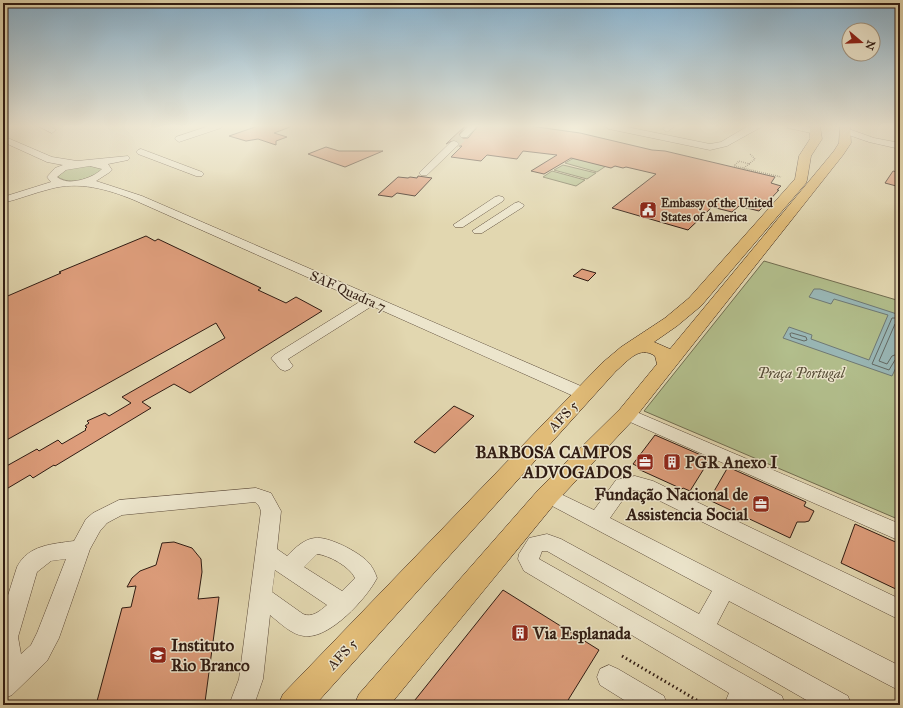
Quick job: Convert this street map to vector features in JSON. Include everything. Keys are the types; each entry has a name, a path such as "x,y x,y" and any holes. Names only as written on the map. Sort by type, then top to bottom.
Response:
{"main road":[{"name":"AFS 5","path":"294,705 584,394 628,351 671,322 695,302 801,180 804,159"},
{"path":"812,159 816,161 832,162"},
{"path":"370,705 548,495 627,414 833,159"},
{"path":"628,351 638,346 655,347 666,355 667,365"}],"street":[{"path":"26,192 66,167 117,159"},
{"path":"160,159 199,174"},
{"path":"424,173 438,159"},
{"path":"50,160 106,166 106,180 114,188"},
{"path":"50,160 55,166 53,180 63,183"},
{"path":"3,200 26,192 63,183 80,182 96,178 106,172"},
{"name":"SAF Quadra 7","path":"80,182 114,188 584,394"},
{"path":"459,225 499,199"},
{"path":"478,232 519,205"},
{"path":"285,366 279,358 370,301"},
{"path":"627,414 900,533"},
{"path":"598,520 623,485 635,483 646,486 900,610"},
{"path":"10,680 39,653 47,638 80,548 93,525 100,518 119,508 256,495 263,496 271,511 251,679 247,693 241,705"},
{"path":"548,495 900,679"},
{"path":"773,705 740,697 531,565 528,561 528,557 536,544 546,542 554,545 839,705"},
{"path":"261,596 303,626 313,626 323,622 343,604 363,584 366,578 365,572 359,566 327,547 317,546 308,549 289,568"},
{"path":"10,680 6,637 28,567 38,558 47,553 80,548"},
{"path":"266,553 343,604"},
{"path":"703,628 725,588"},
{"path":"609,677 655,705"}],"path":[{"path":"744,168 755,159"},
{"path":"749,164 739,161 734,166 781,177"},
{"path":"622,656 705,705"}],"green space":[{"path":"572,159 578,159 606,166 597,172 565,163"},
{"path":"85,165 101,167 101,172 86,179 74,181 63,180 58,177 58,175 65,170"},
{"path":"563,165 596,173 587,179 554,170"},
{"path":"552,171 585,180 576,186 543,177"},
{"name":"Praça Portugal","path":"764,261 900,301 900,520 644,411"}],"water":[{"path":"814,289 820,289 900,315 900,359 892,376 783,338 789,327 812,335 811,339 869,360 888,315 834,299 831,304 809,297"}],"building":[{"path":"322,159 364,159 345,167"},
{"path":"466,159 483,159 481,161"},
{"path":"550,159 569,159 544,174 531,171"},
{"path":"575,159 699,159 775,177 771,183 781,186 759,211 739,206 732,212 712,207 688,230 612,208 656,174 626,167 623,168 615,166 611,168"},
{"path":"893,171 900,173 900,187 885,183"},
{"path":"418,176 432,178 415,196 397,193 392,197 378,195 398,177 417,178"},
{"path":"146,236 155,241 158,239 261,288 258,290 286,303 296,297 322,311 190,393 174,384 142,402 151,408 55,466 54,465 33,478 30,475 3,491 3,468 37,449 39,451 58,440 62,444 86,430 85,429 87,427 85,426 89,423 87,421 105,413 109,416 131,403 122,397 225,338 216,323 3,442 3,298 61,273 59,272"},
{"path":"582,269 596,273 588,281 573,276"},
{"path":"454,406 474,416 435,453 414,442"},
{"name":"PGR Anexo I","path":"655,435 710,459 690,491 683,488 682,489 638,469 639,467 633,464"},
{"name":"Fundação Nacional de Assistencia Social","path":"728,467 806,502 804,506 814,511 809,521 797,522 790,538 709,500"},
{"path":"855,524 900,544 900,591 841,563"},
{"name":"Instituto Rio Branco","path":"174,542 192,548 201,559 202,572 198,599 219,597 205,702 185,705 96,705 122,608 131,607 136,586 127,587 132,578 140,571 156,565 162,543"},
{"name":"Via Esplanada","path":"503,590 599,650 565,705 411,705"}],"place":[{"name":"Embassy of the United States of America","path":"648,210"},
{"name":"BARBOSA CAMPOS ADVOGADOS","path":"645,462"},
{"name":"PGR Anexo I","path":"672,462"},
{"name":"Fundação Nacional de Assistencia Social","path":"761,504"},
{"name":"Via Esplanada","path":"520,633"},
{"name":"Instituto Rio Branco","path":"158,655"}]}
